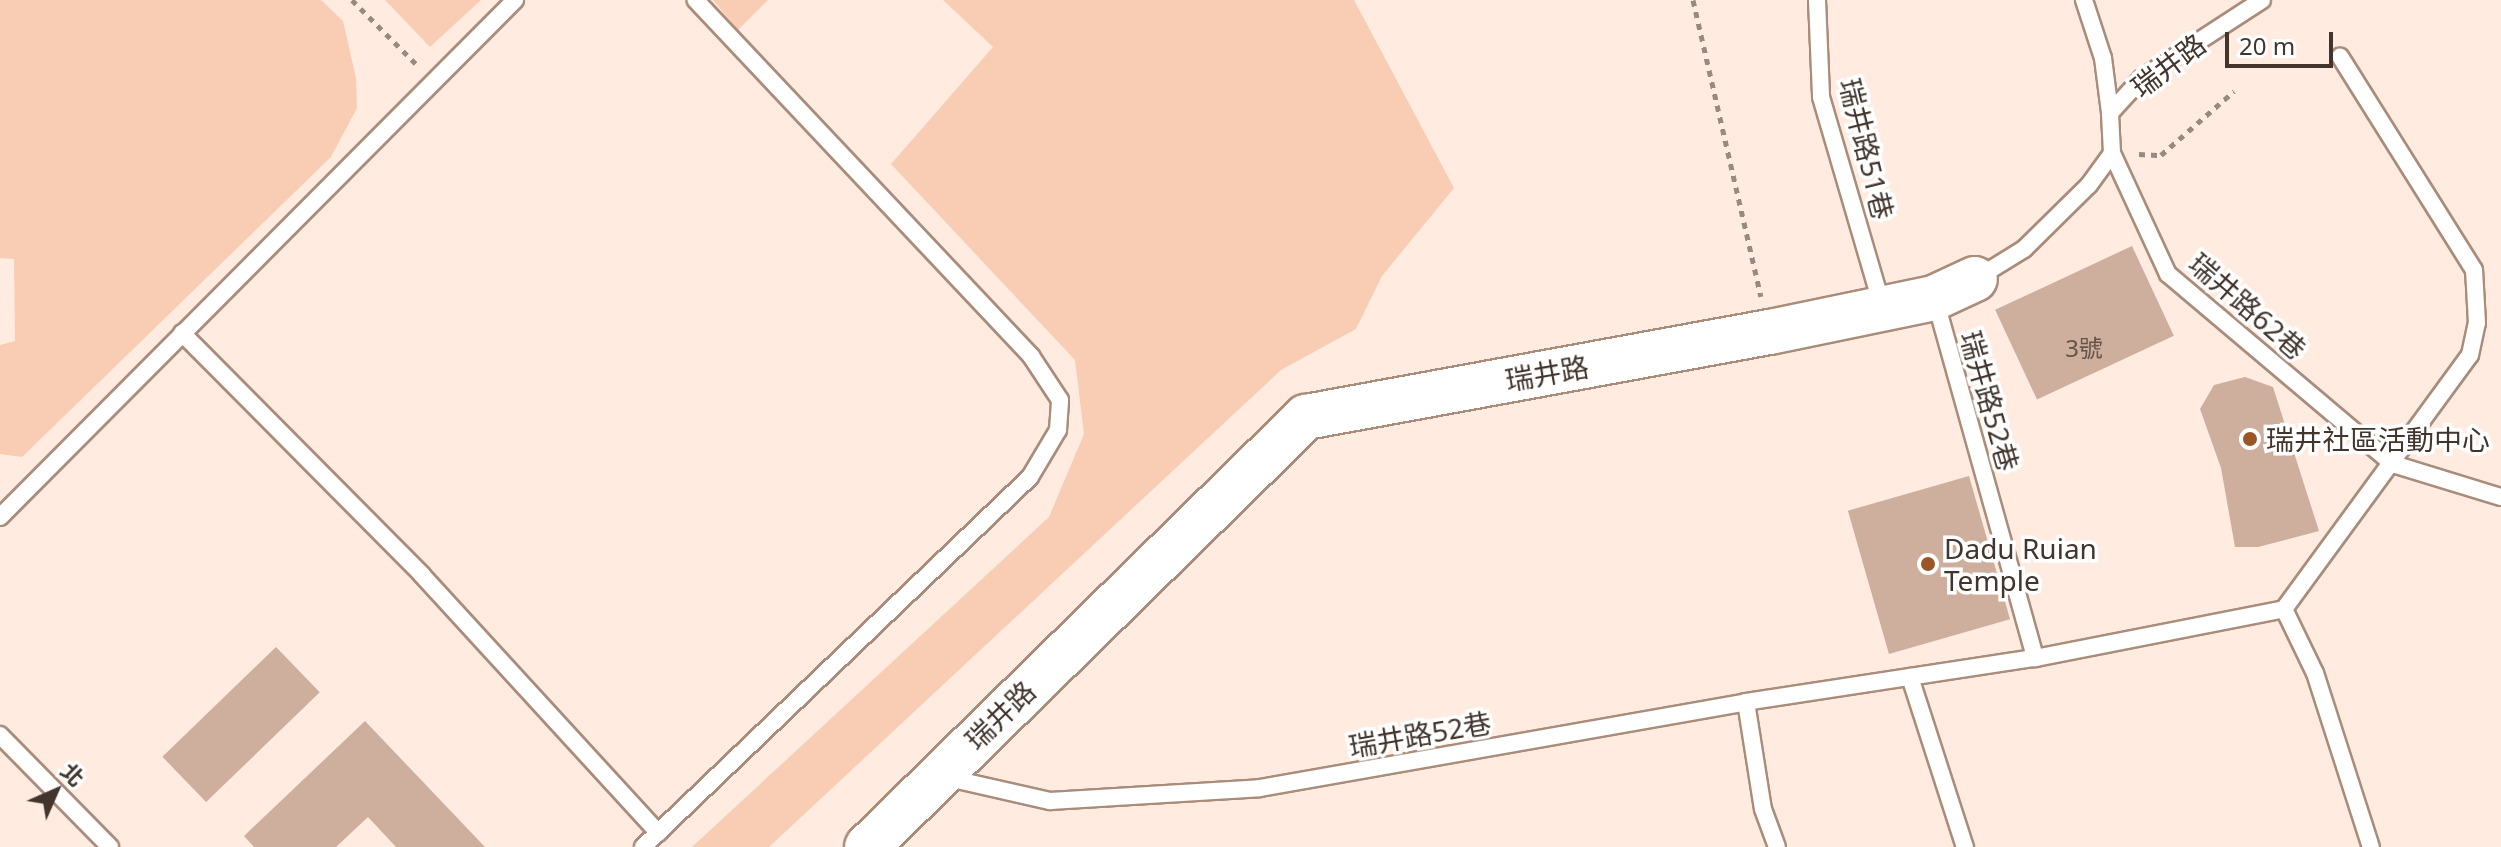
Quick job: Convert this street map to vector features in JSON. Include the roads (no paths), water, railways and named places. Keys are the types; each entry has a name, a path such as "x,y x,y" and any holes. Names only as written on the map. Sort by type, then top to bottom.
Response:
{"street":[{"name":"瑞井路","path":"867,847 1306,417 1770,332 1934,298 1975,279"}],"lane":[{"path":"0,517 515,0"},
{"path":"643,847 1030,477 1058,430 1060,400 1031,356 696,0"},
{"name":"瑞井路51巷","path":"1817,0 1821,97 1883,308"},
{"path":"2084,0 2103,58 2110,113"},
{"name":"瑞井路","path":"1975,279 2024,249 2089,185 2112,153 2110,113 2142,78 2262,0"},
{"path":"2340,56 2474,270 2477,323 2470,355 2284,609 2315,673 2371,847"},
{"name":"瑞井路62巷","path":"2112,153 2168,274 2393,464 2501,497"},
{"name":"瑞井路52巷","path":"1934,298 2035,658"},
{"path":"182,333 422,575 658,833"},
{"name":"瑞井路52巷","path":"938,776 1050,801 1260,788 1746,702 2035,658 2284,609"},
{"path":"1910,677 1965,847"},
{"path":"1746,702 1763,809 1777,847"},
{"path":"0,735 110,847"}],"place":[{"name":"瑞井社區活動中心","path":"2250,439"},
{"name":"Dadu Ruian Temple","path":"1928,564"}]}
